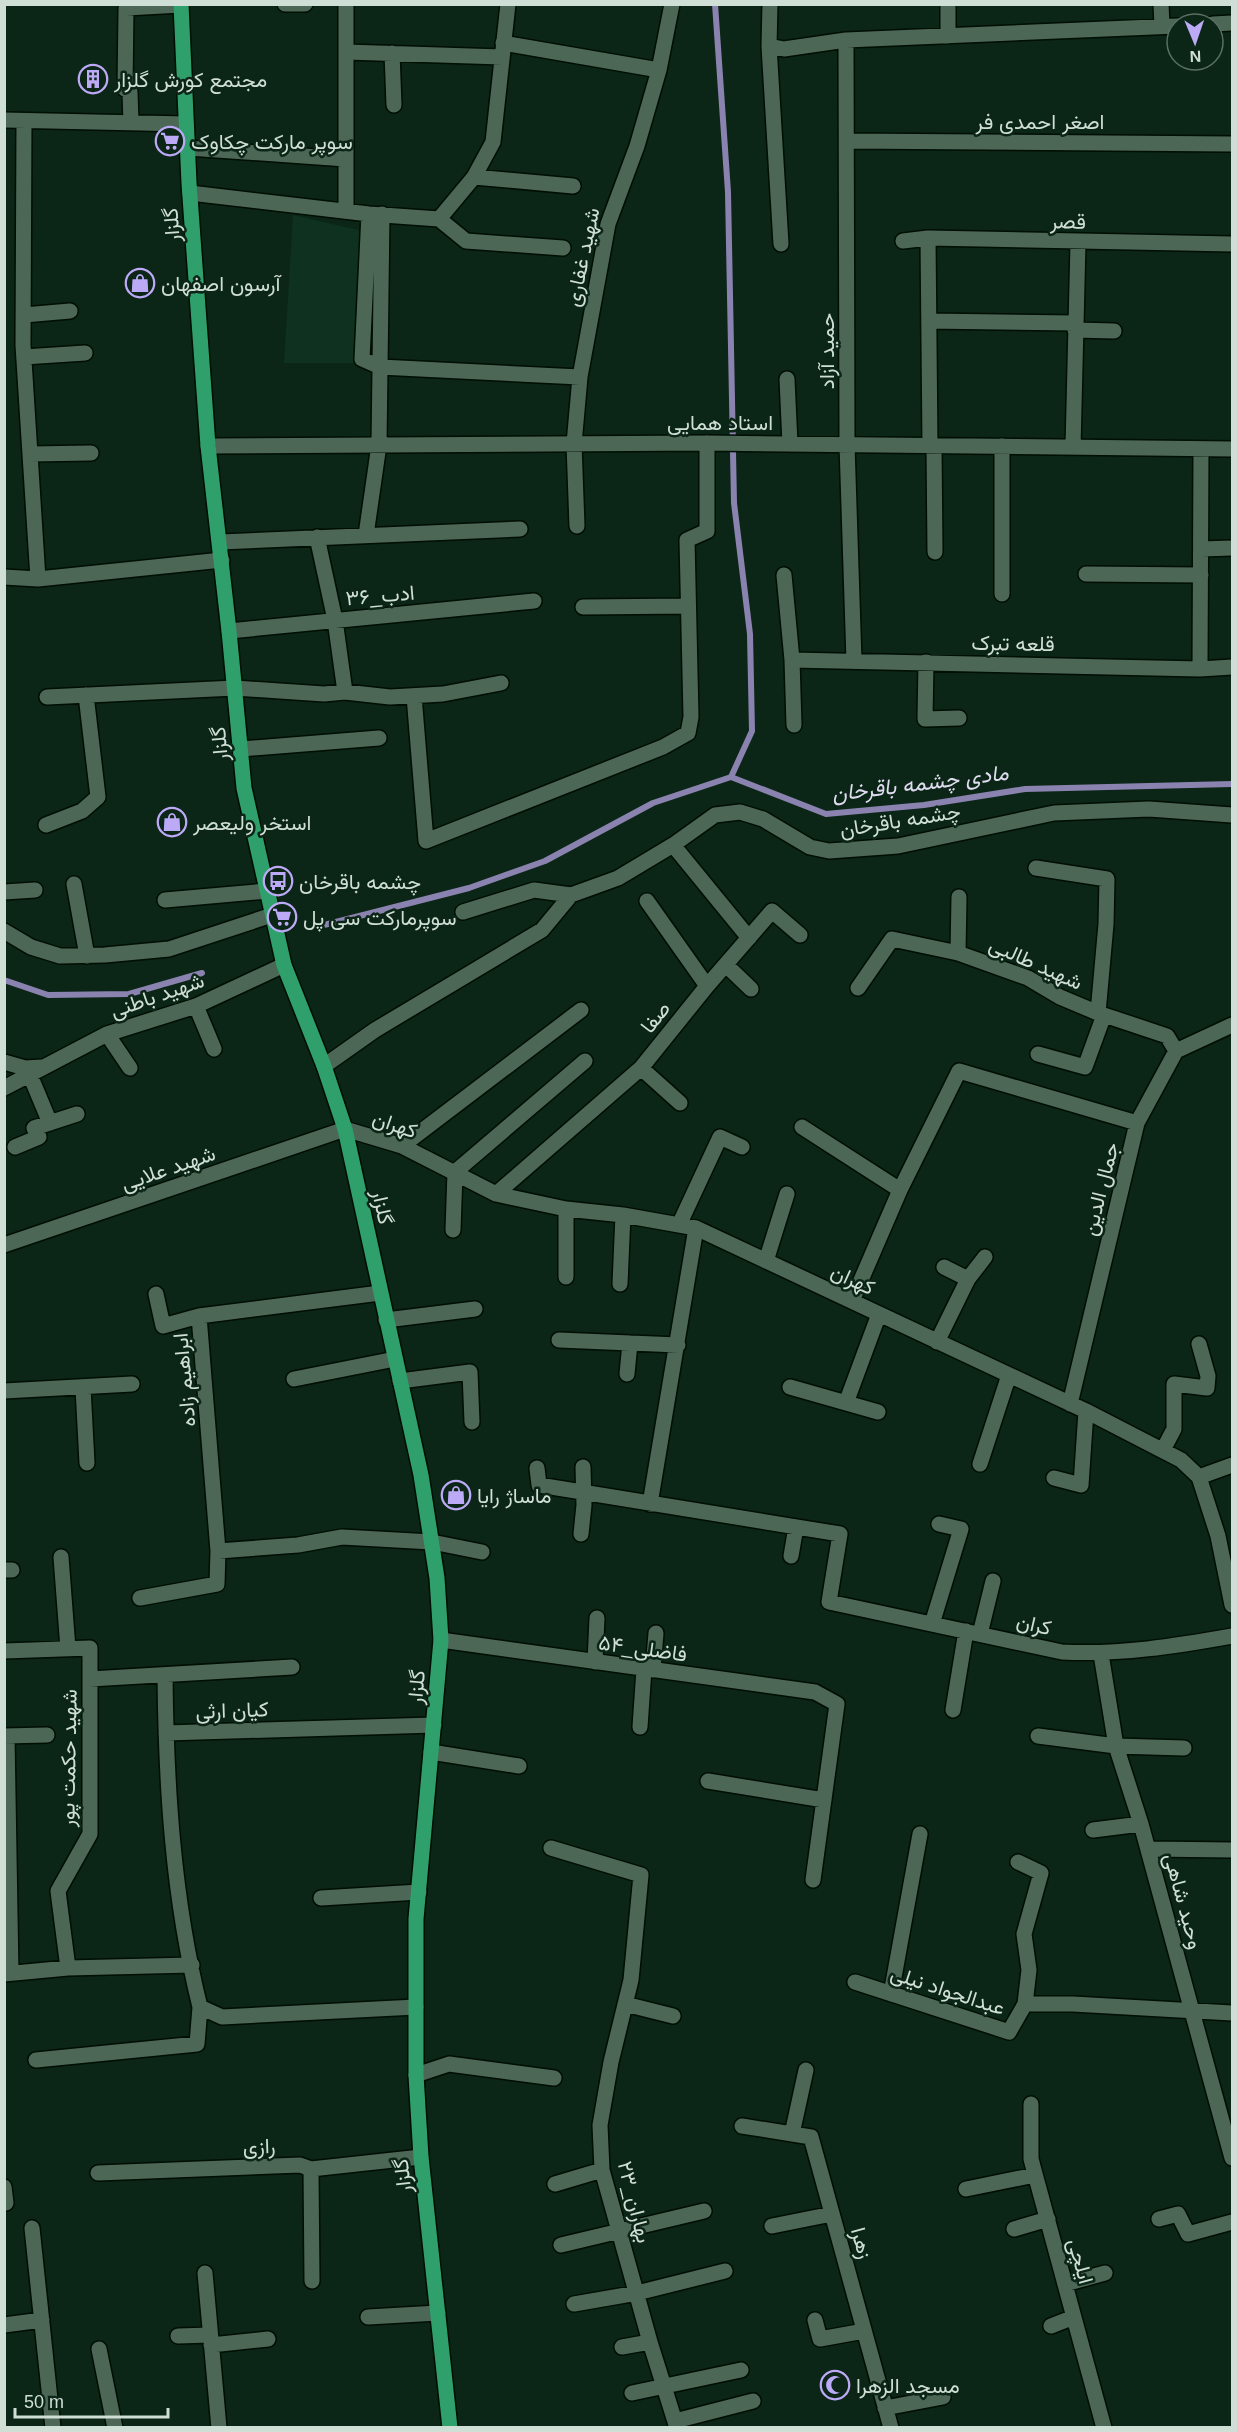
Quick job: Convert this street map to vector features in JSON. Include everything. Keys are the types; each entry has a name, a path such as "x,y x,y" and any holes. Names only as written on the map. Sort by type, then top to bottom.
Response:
{"main road":[{"name":"گلزار","path":"181,5 190,193 208,446 230,631 244,788 284,965 324,1066 345,1129 421,1475 432,1542 441,1640 416,1919 416,2075 421,2157 450,2427"}],"street":[{"path":"285,4 304,4"},
{"path":"346,4 346,211"},
{"path":"439,219 474,177 493,142 508,4"},
{"name":"شهید غفاری","path":"577,526 574,444 580,377 608,224 637,146 659,70 672,4"},
{"path":"770,4 769,46 781,244"},
{"path":"948,4 948,36"},
{"path":"131,123 130,92 125,89 126,8 181,5"},
{"path":"769,46 784,49 846,40 1165,26"},
{"name":"حمید آزاد","path":"846,40 847,445 854,661"},
{"path":"346,52 502,50 659,70"},
{"path":"392,53 394,105"},
{"path":"4,120 186,124"},
{"path":"24,121 24,357 38,579"},
{"name":"اصغر احمدی فر","path":"847,141 1233,144"},
{"path":"188,148 346,159"},
{"path":"474,177 573,186"},
{"path":"190,193 439,219 466,241 563,248"},
{"path":"366,535 379,445 380,367 375,214"},
{"path":"928,238 928,321 935,552"},
{"name":"قصر","path":"903,241 928,238 1078,243 1233,244"},
{"path":"1073,447 1078,243"},
{"path":"24,315 70,311"},
{"path":"928,321 1075,327 1114,332"},
{"path":"24,357 85,353"},
{"path":"380,367 580,377"},
{"path":"783,444 787,379"},
{"path":"414,696 426,841 663,747 688,733 691,717 687,540 707,531 707,443"},
{"name":"استاد همایی","path":"208,446 707,443 1233,449"},
{"path":"1002,446 1002,594"},
{"path":"1200,669 1201,449"},
{"path":"30,454 91,453"},
{"path":"220,542 520,529"},
{"path":"317,537 334,620 345,692"},
{"path":"1201,549 1233,548"},
{"path":"4,577 38,579 222,560"},
{"path":"1086,574 1201,575"},
{"path":"784,575 792,660 794,725"},
{"name":"۳۶_ادب","path":"230,631 534,602"},
{"path":"584,607 688,606"},
{"name":"قلعه تبرک","path":"792,660 1200,669 1233,667"},
{"path":"926,662 925,719 959,718"},
{"path":"47,697 236,688 324,694 345,692 390,698 443,694 501,683"},
{"path":"46,825 82,812 98,797 86,695"},
{"path":"241,749 379,738"},
{"name":"چشمه باقرخان","path":"463,912 534,890 571,895 618,878 673,845 715,815 740,812 763,819 810,847 830,851 898,846 1054,813 1149,809 1233,815"},
{"path":"673,845 749,938"},
{"path":"1036,868 1107,879 1101,1014 1085,1067 1038,1054"},
{"path":"74,884 87,956"},
{"path":"4,891 35,890"},
{"path":"165,900 267,891"},
{"path":"324,1066 375,1030 542,930 571,895"},
{"path":"958,953 959,897"},
{"path":"647,902 707,986"},
{"name":"صفا","path":"496,1194 641,1068 707,986 772,911 800,935"},
{"path":"4,931 31,948 60,956 87,956 169,949 272,915"},
{"name":"شهید طالبی","path":"858,988 892,939 958,953 1028,978 1060,997 1101,1014 1167,1036 1176,1051"},
{"name":"شهید باطنی","path":"4,1088 107,1034 196,1006 284,965"},
{"path":"726,965 751,989"},
{"path":"196,1006 214,1049"},
{"path":"402,1146 580,1010"},
{"path":"1176,1051 1233,1025"},
{"path":"107,1034 130,1068"},
{"name":"جمال الدین","path":"1070,1404 1137,1123 1176,1051"},
{"path":"453,1230 455,1172 585,1061"},
{"path":"4,1062 25,1068 45,1067"},
{"path":"641,1068 680,1103"},
{"path":"852,1302 900,1190 959,1071 1137,1123"},
{"path":"30,1075 50,1123"},
{"path":"15,1147 39,1137 34,1128 77,1114"},
{"path":"802,1127 900,1190"},
{"name":"کهران","path":"345,1129 402,1146 496,1194 566,1209 623,1215 696,1228 1086,1411 1163,1450 1181,1460 1199,1478 1218,1536 1233,1605"},
{"name":"شهید علایی","path":"4,1245 345,1129"},
{"path":"678,1225 720,1137 742,1147"},
{"path":"766,1261 787,1194"},
{"path":"566,1209 566,1277"},
{"path":"620,1284 623,1215"},
{"path":"650,1504 696,1228"},
{"path":"937,1342 968,1279 985,1257"},
{"path":"944,1267 968,1279"},
{"name":"ابراهیم زاده","path":"140,1598 218,1584 218,1551 200,1316 380,1293"},
{"path":"156,1294 163,1326 200,1316"},
{"path":"386,1320 475,1309"},
{"path":"846,1403 879,1314"},
{"path":"560,1340 678,1345"},
{"path":"627,1374 630,1343"},
{"path":"1163,1450 1174,1429 1174,1384 1207,1388 1208,1376 1199,1344"},
{"path":"294,1378 395,1359"},
{"path":"400,1381 470,1372 471,1422"},
{"path":"980,1464 1009,1375"},
{"path":"4,1392 132,1384"},
{"path":"83,1388 87,1463"},
{"path":"790,1388 879,1412"},
{"path":"1054,1478 1081,1485 1086,1411"},
{"path":"1199,1478 1233,1465"},
{"path":"537,1467 539,1485 796,1527 791,1556"},
{"path":"581,1534 584,1505 583,1467"},
{"path":"932,1624 961,1529 939,1524"},
{"name":"کران","path":"796,1527 840,1534 829,1602 1062,1652 1101,1654 1233,1636"},
{"path":"218,1551 298,1545 342,1537 432,1542 482,1552"},
{"path":"4,1651 68,1649 61,1557"},
{"path":"953,1710 973,1632 993,1581"},
{"path":"595,1662 597,1618"},
{"path":"640,1727 656,1633"},
{"name":"۵۴_فاضلی","path":"441,1640 815,1692 837,1704 824,1800"},
{"name":"شهید حکمت پور","path":"68,1649 90,1648 90,1834 58,1892 68,1968"},
{"name":"وحید شاهی","path":"1101,1654 1116,1746 1141,1824 1233,2158"},
{"path":"90,1679 292,1667"},
{"name":"کیان ارثی","path":"165,1675 166,1733 434,1725"},
{"path":"36,2060 197,2044 200,2007 174,1858 166,1733"},
{"path":"47,1735 6,1736 8,1974 68,1968 192,1965"},
{"path":"1038,1736 1116,1746 1184,1748"},
{"path":"431,1752 519,1766"},
{"path":"708,1780 824,1800 813,1880"},
{"path":"1093,1830 1141,1824"},
{"path":"891,1994 920,1834"},
{"name":"۲۳_بهاران","path":"551,1848 641,1875 630,1980 611,2062 600,2125 602,2170 650,2342 676,2424"},
{"path":"1148,1849 1233,1850"},
{"path":"1018,1862 1041,1873 1024,1934 1029,1970 1024,2004"},
{"path":"321,1898 419,1892"},
{"name":"عبدالجواد نیلی","path":"855,1982 1008,2032 1024,2004 1073,2004 1233,2013"},
{"path":"625,2004 673,2016"},
{"path":"200,2007 222,2017 416,2007"},
{"path":"416,2075 449,2064 554,2078"},
{"path":"792,2134 806,2070"},
{"name":"ایلچی","path":"1032,2104 1030,2159 1104,2427"},
{"name":"زهرا","path":"742,2126 811,2137 891,2427"},
{"name":"رازی","path":"98,2173 300,2165 311,2169 421,2157"},
{"path":"311,2169 312,2281"},
{"path":"555,2184 602,2170"},
{"path":"966,2189 1035,2175"},
{"path":"4,2187 6,2203"},
{"path":"561,2245 704,2211"},
{"path":"772,2226 832,2214"},
{"path":"1159,2219 1178,2214 1188,2234 1233,2222"},
{"path":"1014,2229 1048,2219"},
{"path":"32,2228 53,2427"},
{"path":"574,2304 637,2293 724,2271"},
{"path":"205,2273 219,2427"},
{"path":"1065,2284 1105,2273"},
{"path":"368,2317 438,2313"},
{"path":"1051,2326 1074,2317"},
{"path":"4,2325 42,2320"},
{"path":"815,2320 820,2339 864,2331"},
{"path":"178,2336 211,2340 268,2339"},
{"path":"622,2347 650,2342"},
{"path":"99,2349 115,2427"},
{"path":"632,2393 741,2370"},
{"path":"885,2408 943,2397"},
{"path":"676,2424 753,2401"}],"shaded area":[{"path":"293,215 363,231 354,363 284,363"}],"waterway":[{"path":"715,4 728,192 734,503 750,634 752,731 731,777"},
{"name":"مادی چشمه باقرخان","path":"324,925 469,888 545,861 653,803 731,777 826,814 924,805 1025,789 1232,784"},
{"path":"4,980 48,995 129,994 202,973"}],"place":[{"name":"مجتمع کورش گلزار","path":"93,79"},
{"name":"سوپر مارکت چکاوک","path":"170,141"},
{"name":"آرسون اصفهان","path":"140,283"},
{"name":"استخر ولیعصر","path":"172,822"},
{"name":"چشمه باقرخان","path":"278,881"},
{"name":"سوپرمارکت سی پل","path":"282,917"},
{"name":"ماساژ رایا","path":"456,1495"},
{"name":"مسجد الزهرا","path":"835,2385"}]}
